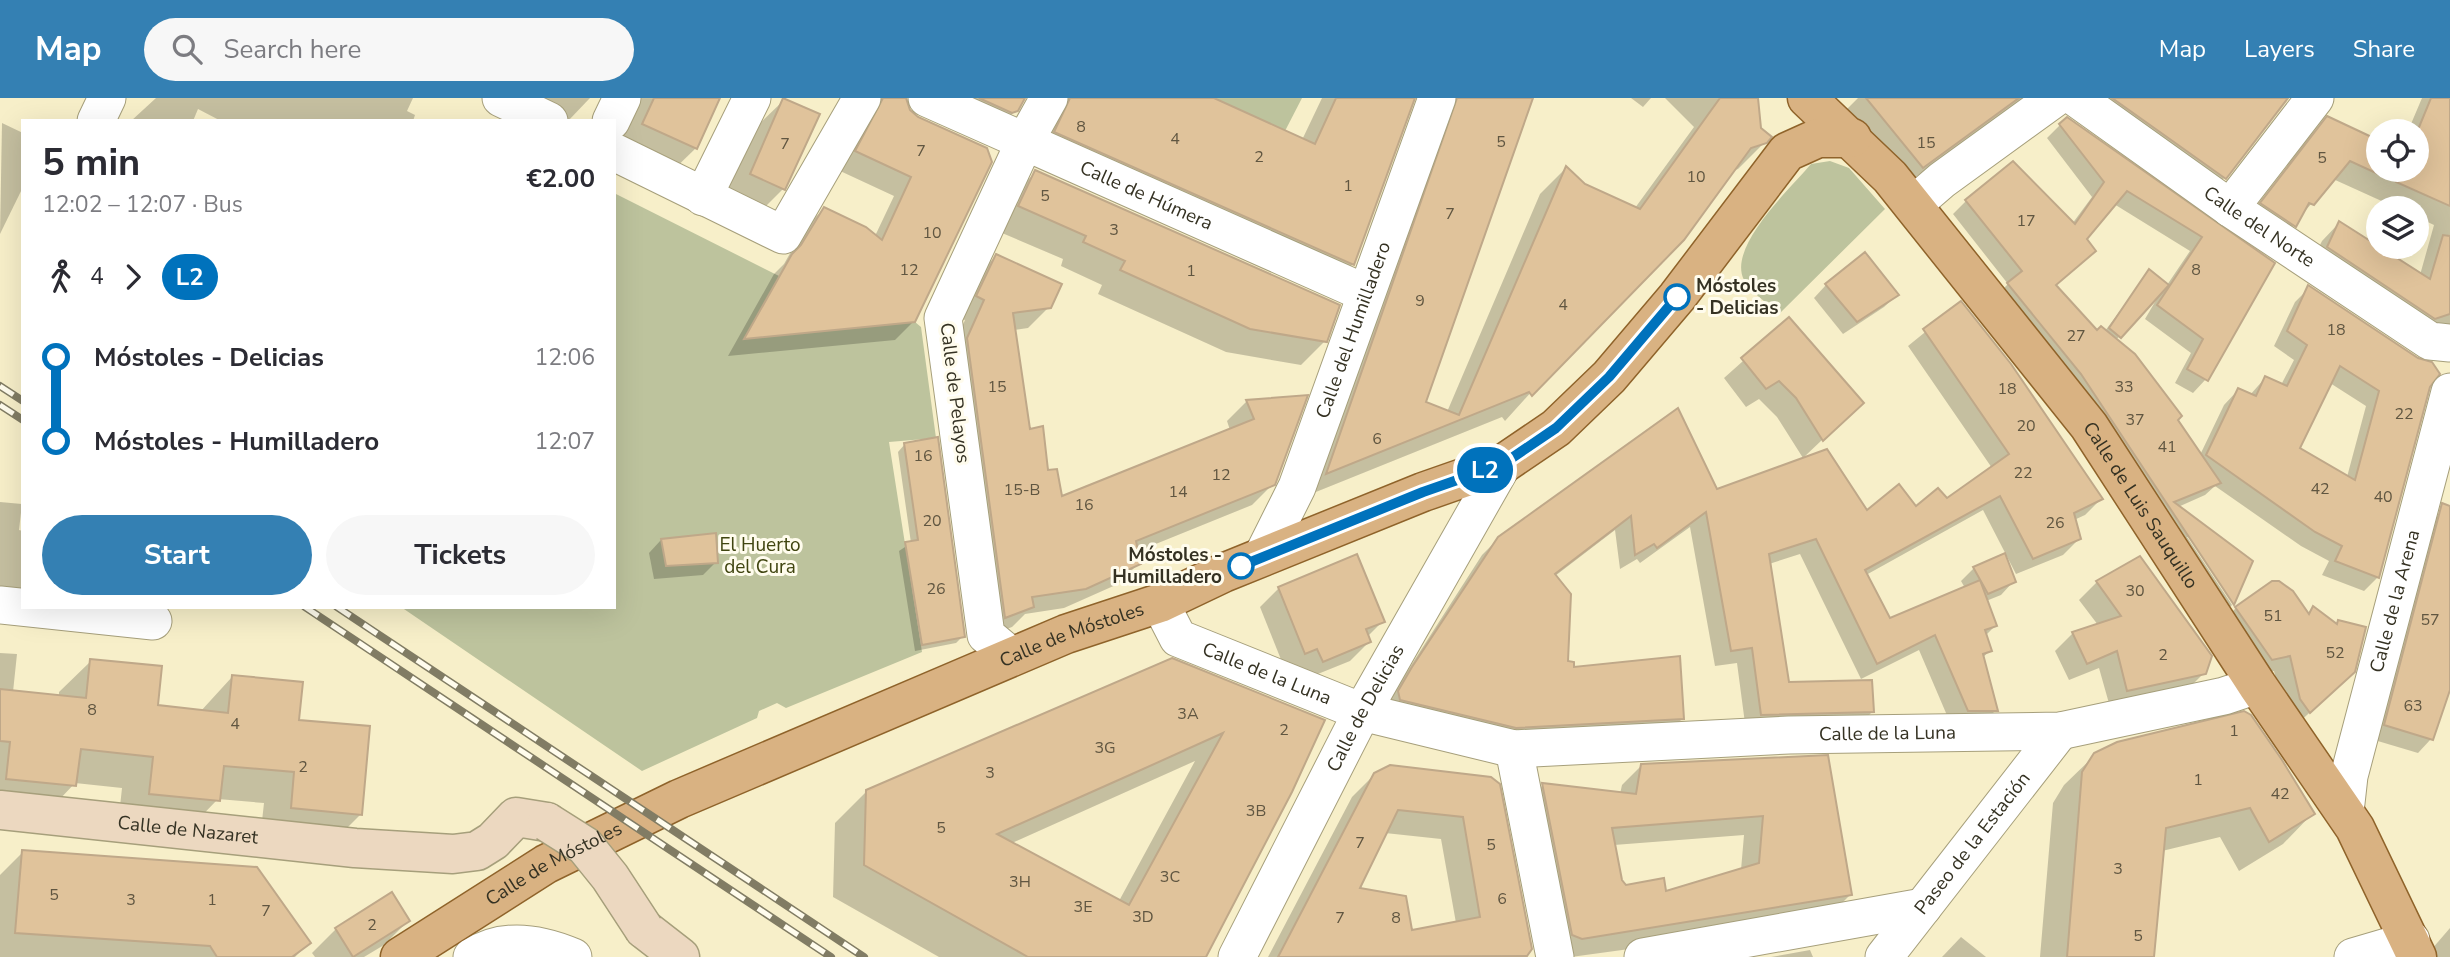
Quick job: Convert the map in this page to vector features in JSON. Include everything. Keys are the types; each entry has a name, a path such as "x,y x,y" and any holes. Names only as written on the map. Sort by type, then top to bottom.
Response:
{"main road":[{"name":"Calle de Luis Sauquillo","path":"1819,102 1913,205 2089,426 2257,685 2345,812 2414,949"},
{"name":"Calle de Móstoles","path":"400,957 526,876 679,799 1066,634 1160,603 1423,492 1503,464 1556,428 1609,377 1684,288 1787,152 1818,138 1852,138"}],"street":[{"path":"97,119 107,98"},
{"path":"501,98 545,119"},
{"path":"612,119 622,98"},
{"path":"703,197 752,98"},
{"path":"616,153 783,235 862,98"},
{"name":"Calle de Húmera","path":"927,98 1365,293"},
{"name":"Calle de Pelayos","path":"1012,657 986,635 943,318 1024,141 1049,98"},
{"name":"Calle del Humilladero","path":"1262,558 1297,487 1437,98"},
{"path":"1913,205 1942,180 2055,98"},
{"name":"Calle del Norte","path":"2076,98 2230,208 2430,341 2450,342"},
{"path":"2230,208 2315,98"},
{"name":"Calle de la Arena","path":"2345,812 2349,776 2450,393"},
{"name":"Calle de Delicias","path":"1237,957 1362,712 1503,464"},
{"name":"Calle de la Luna","path":"1160,603 1178,638 1362,712 1514,750 1789,735 2060,732 2224,696 2257,685"},
{"path":"0,606 21,608"},
{"path":"31,609 153,621"},
{"name":"Paseo de la Estación","path":"1884,957 2060,732"},
{"path":"1514,750 1555,957"},
{"name":"Calle de Nazaret","path":"0,810 375,849 453,854 477,851 493,841 516,817 547,822 585,846 610,877 654,943"},
{"path":"1643,957 1923,907"},
{"path":"472,957 503,945 522,943 550,947 573,957"},
{"path":"654,943 680,957"},
{"path":"2353,957 2414,949"}],"green space":[{"path":"1214,98 1302,98 1285,131"},
{"path":"1830,161 1849,168 1885,209 1779,314 1744,280 1741,267 1744,251 1763,219 1811,164"},
{"name":"El Huerto del Cura","path":"616,194 779,276 745,339 915,322 921,327 936,438 889,442 922,652 786,708 777,703 759,711 757,718 642,771 404,609 616,609"}],"building":[{"path":"654,98 720,98 697,149 642,124"},
{"path":"783,98 820,114 785,190 750,174"},
{"path":"883,98 906,98 910,110 918,117 987,148 992,162 915,322 744,339 792,254 801,245 824,207 866,227 882,240 911,177 855,151"},
{"path":"979,98 1025,98 1018,111 1012,113"},
{"path":"1070,98 1214,98 1315,144 1336,98 1415,98 1354,265 1054,132"},
{"path":"1457,98 1533,98 1426,402 1459,415 1566,166 1585,184 1640,209 1720,98 1758,98 1761,128 1772,137 1767,143 1751,148 1684,240 1532,396 1529,392 1326,474"},
{"path":"1866,98 2019,98 1923,168"},
{"path":"2112,98 2288,98 2226,179"},
{"path":"2431,98 2450,98 2450,206 2396,182 2429,182 2429,119 2422,119"},
{"path":"2327,116 2366,134 2366,168 2350,161 2314,205 2309,203 2296,227 2260,203"},
{"path":"2067,117 2275,263 2208,381 2187,369 2203,339 2157,305 2202,237 2127,191 2087,239 2096,251 2056,285 2097,330 2101,326 2135,354 2182,416 2178,420 2221,483 2174,502 2253,561 2234,605 2081,374 2007,283 2022,271 1965,200 2013,161 2075,224 2104,182 2059,124"},
{"path":"1035,170 1340,305 1327,342 1250,329 1120,270 1125,261 1083,242 1086,236 1018,206"},
{"path":"2339,221 2366,238 2366,259 2399,259 2430,279 2443,235 2450,236 2450,314 2435,319 2327,247"},
{"path":"1865,252 1899,295 1857,322 1825,284"},
{"path":"996,254 1062,284 1051,308 1013,313 1030,429 1043,426 1048,470 1057,469 1062,496 1254,419 1246,400 1308,395 1275,485 1136,541 1141,564 1086,589 1032,597 1034,607 1005,618 967,338 984,300 976,296"},
{"path":"2149,269 2169,285 2121,338 2109,328"},
{"path":"2308,285 2418,358 2432,362 2440,374 2430,387 2379,578 2335,561 2342,546 2315,532 2206,455 2238,388 2256,396 2265,376 2287,386 2307,345 2287,331","holes":["2340,366 2379,391 2355,480 2300,448"]},
{"path":"1961,301 2011,364 2103,499 2074,513 2081,539 2033,559 2000,496 1865,570 1890,618 1980,580 1997,626 1985,630 1992,651 1983,654 1998,711 1968,711 1935,635 1877,664 1816,539 1769,554 1789,682 1872,680 1874,712 1761,715 1752,648 1731,651 1706,512 1657,548 1654,544 1635,555 1631,516 1555,574 1571,594 1568,661 1574,662 1574,667 1680,656 1684,719 1516,728 1400,700 1398,691 1412,667 1498,537 1678,408 1717,489 1827,449 1867,510 1899,484 1916,506 1938,488 1947,498 2009,454 1923,329"},
{"path":"1789,317 1864,403 1823,441 1796,398 1779,381 1766,389 1741,358"},
{"path":"938,437 965,637 922,645 905,542 918,540 904,443"},
{"path":"2442,503 2450,506 2450,690 2433,740 2384,725"},
{"path":"716,533 718,563 666,566 661,539"},
{"path":"2005,553 2016,582 1988,594 1973,567"},
{"path":"1357,554 1385,622 1366,629 1371,642 1323,662 1317,649 1305,654 1278,587"},
{"path":"2140,556 2212,656 2206,674 2127,691 2117,651 2087,664 2072,632 2121,616 2096,581"},
{"path":"2272,581 2279,581 2293,591 2309,614 2313,606 2337,624 2338,620 2366,627 2355,672 2310,713 2300,699 2290,656 2272,660 2235,607"},
{"path":"1172,658 1325,720 1292,792 1206,957 1028,957 864,865 866,790","holes":["1223,733 1129,905 997,834"]},
{"path":"90,659 162,666 158,705 228,713 232,675 303,682 299,720 370,726 362,815 291,808 294,772 224,766 220,801 149,794 153,757 81,749 76,786 6,779 10,742 0,741 0,689 86,698"},
{"path":"2244,711 2251,715 2315,814 2269,842 2250,808 2166,828 2154,957 2067,957 2082,772 2094,753 2117,742"},
{"path":"1828,755 1852,895 1582,939 1572,935 1542,783 1636,794 1641,764","holes":["1763,816 1759,863 1666,891 1664,878 1626,885 1622,880 1612,828"]},
{"path":"1390,765 1491,777 1500,784 1532,949 1527,956 1278,957 1374,773","holes":["1398,810 1463,817 1480,917 1412,930 1406,896 1360,888"]},
{"path":"22,850 257,867 311,943 292,957 217,957 210,946 15,933"},
{"path":"392,892 410,921 353,957 335,928"}],"railway":[{"path":"0,386 21,400"},
{"path":"0,405 21,419"},
{"path":"308,609 831,957"},
{"path":"340,609 864,957"}],"bus line":[{"name":"L2","path":"1241,566 1423,492 1503,464 1556,428 1609,377 1677,297"}],"place":[{"name":"Móstoles - Delicias","path":"1677,297"},
{"name":"Móstoles - Humilladero","path":"1241,566"}]}
